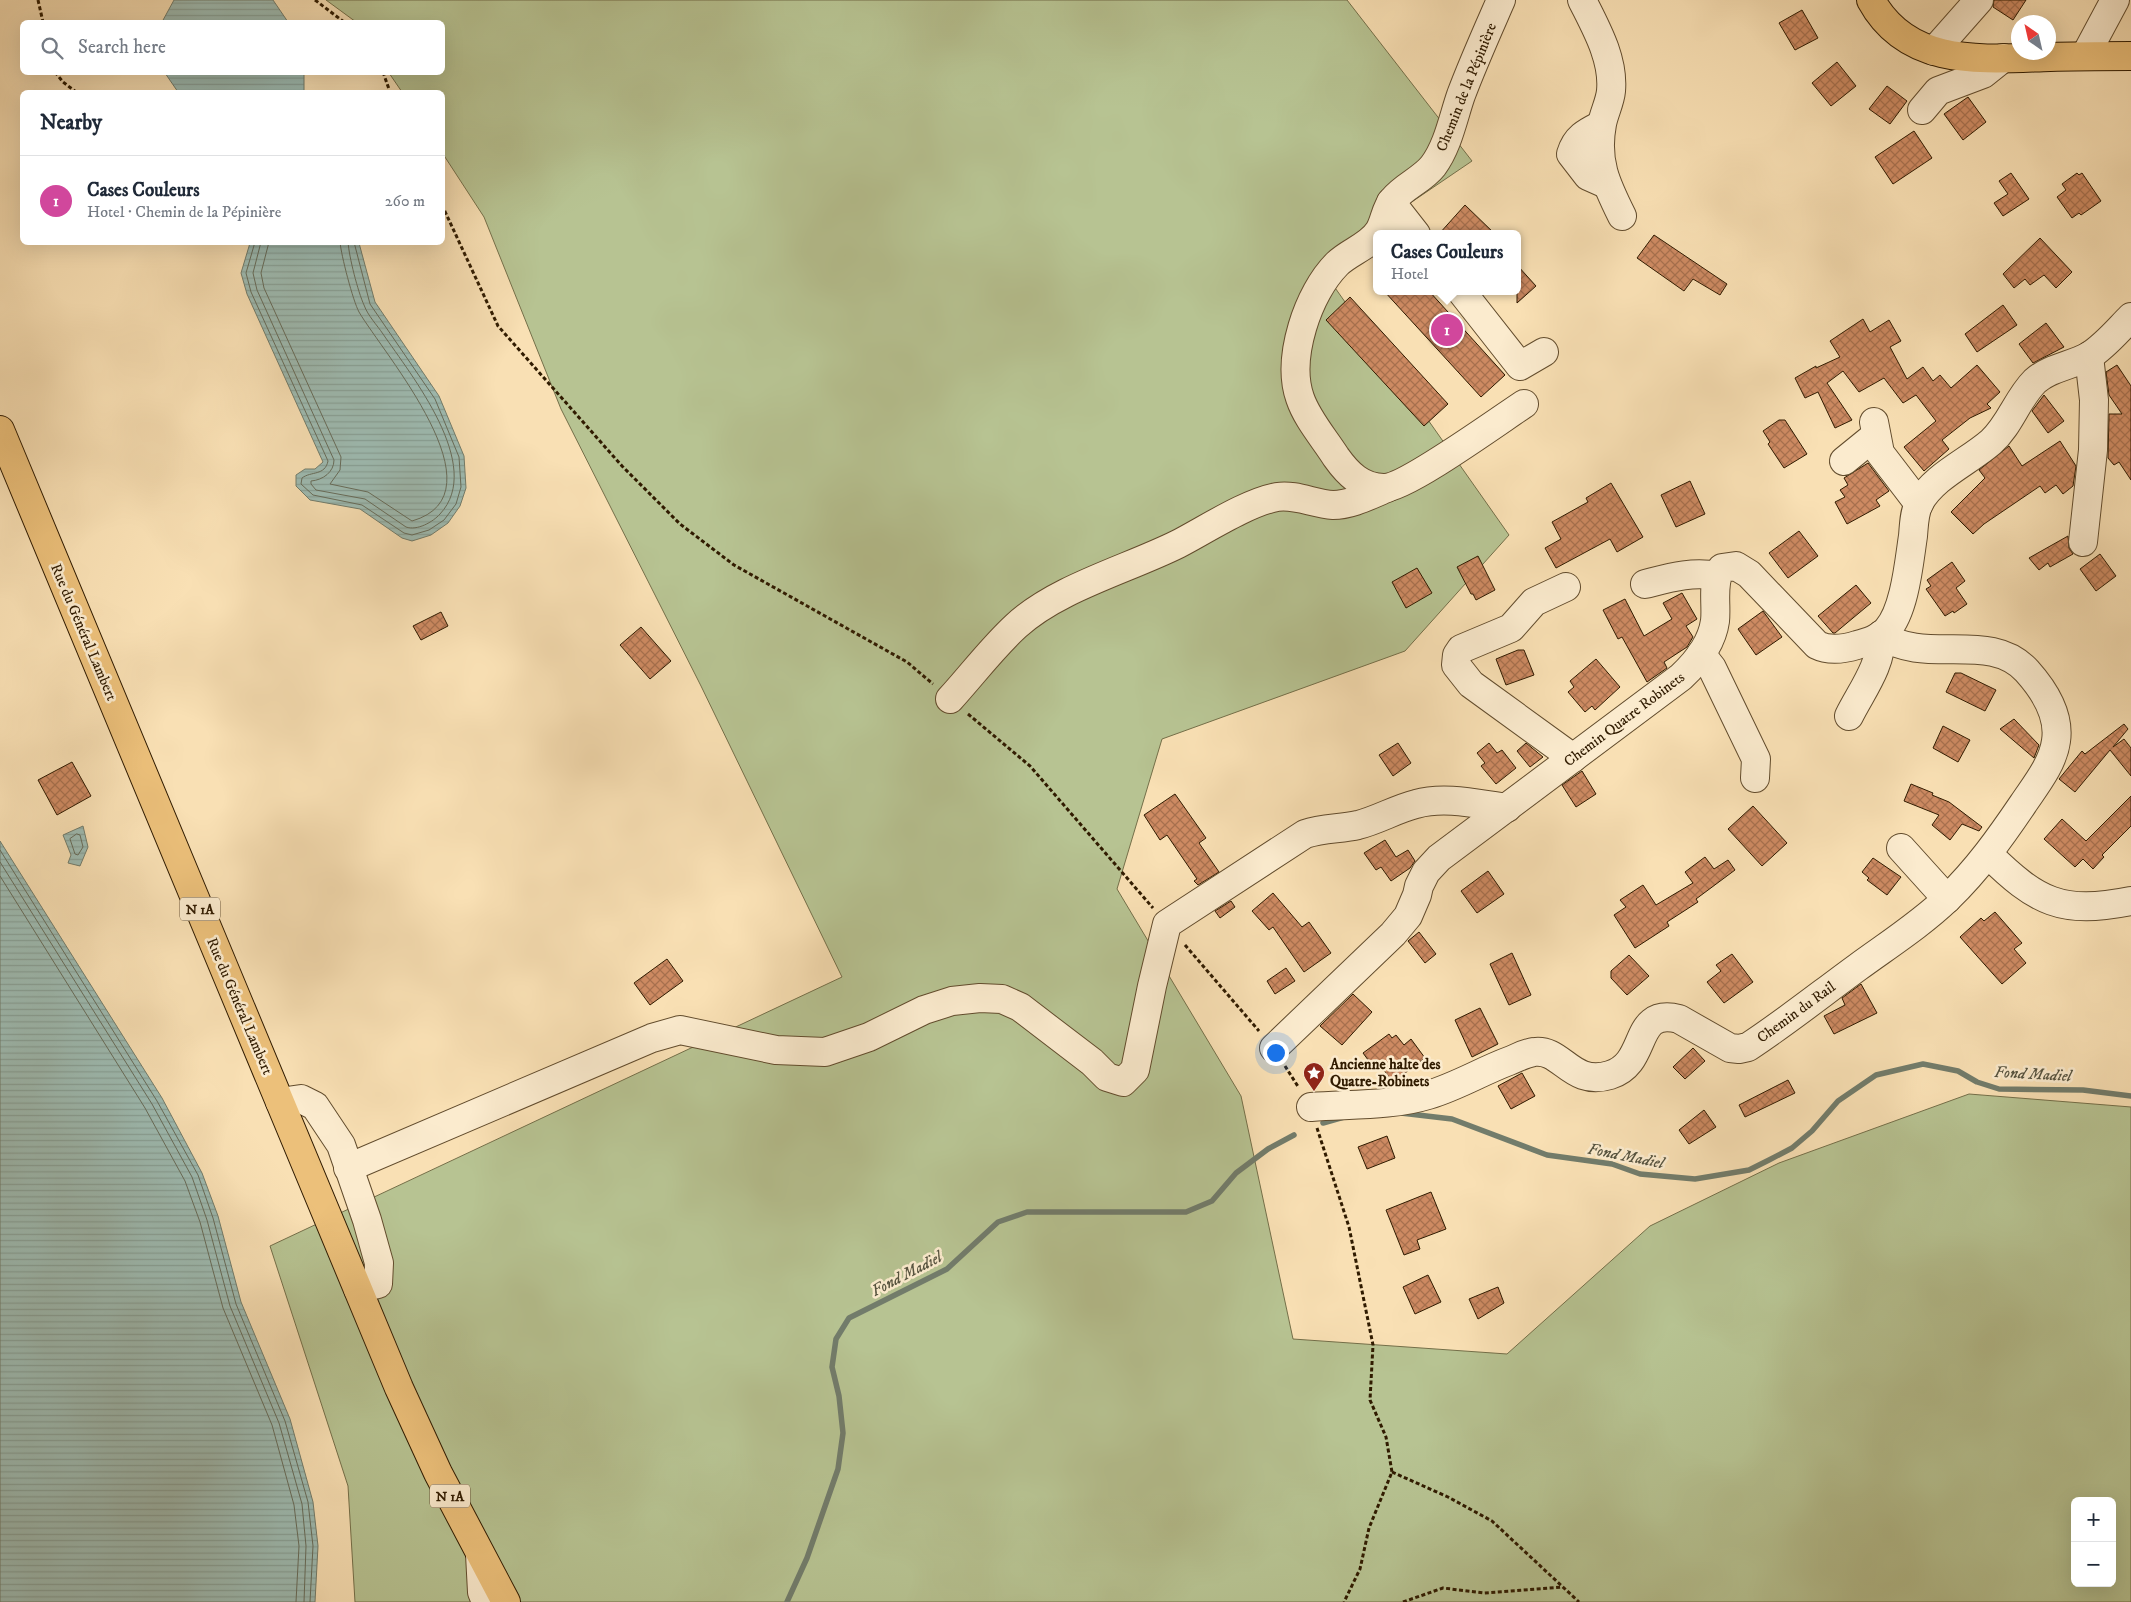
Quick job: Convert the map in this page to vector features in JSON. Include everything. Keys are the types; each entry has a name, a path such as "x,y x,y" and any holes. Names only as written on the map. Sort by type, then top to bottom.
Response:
{"main road":[{"path":"1871,0 1889,24 1910,41 1953,57 2131,56"},
{"name":"Rue du Général Lambert","path":"0,430 399,1388 438,1473 480,1554"},
{"name":"N 1A","path":"480,1554 506,1602"}],"street":[{"name":"Chemin de la Pépinière","path":"1379,230 1391,202 1434,165 1443,148 1461,95 1501,0"},
{"path":"1582,0 1601,37 1610,68 1611,91 1602,125 1601,165 1606,184 1622,216"},
{"path":"1934,51 1978,0"},
{"path":"2086,56 2116,0"},
{"path":"1922,110 1938,91 1984,74 2003,58"},
{"path":"1391,202 1413,230"},
{"name":"Chemin de la Pépinière","path":"1373,237 1337,264 1309,307 1300,334 1297,379 1300,398 1308,414 1341,465 1357,481 1370,487 1387,488"},
{"path":"1464,295 1520,366 1544,352"},
{"path":"1645,584 1690,574 1704,573 1717,576 1726,566 1741,567 1817,645 1825,649 1849,648 1874,640 1882,635 1893,622 1900,604 1909,566 1916,509 1929,490 1998,435 2034,382 2057,367 2089,356 2131,317"},
{"path":"2084,542 2093,450 2094,400 2089,356"},
{"path":"950,699 1017,625 1042,606 1090,582 1161,552 1260,502 1278,497 1294,496 1332,505 1350,502 1387,488 1420,472 1524,404"},
{"path":"1844,461 1875,428 1880,453 1919,504"},
{"name":"Chemin Quatre Robinets","path":"1274,1048 1393,934 1408,916 1426,872 1439,858 1681,678 1692,667 1701,654 1715,623 1717,576"},
{"path":"1566,587 1534,602 1511,628 1461,649 1456,665 1470,684 1573,758"},
{"path":"1848,716 1878,662 1882,648 1882,635"},
{"name":"Chemin du Rail","path":"1311,1107 1402,1100 1427,1095 1450,1088 1492,1067 1535,1051 1558,1059 1581,1076 1596,1078 1612,1075 1633,1059 1638,1050 1644,1029 1660,1018 1670,1017 1679,1019 1730,1048 1739,1049 1748,1046 1921,921 1947,899 1988,854 2037,784 2056,742 2056,717 2046,698 2026,670 2014,660 1998,652 1972,649 1929,649 1902,645 1890,641 1882,635"},
{"path":"1701,654 1712,668 1756,759 1756,778"},
{"path":"348,1168 652,1038 680,1030 776,1050 825,1052 869,1037 924,1010 952,1001 980,998 1002,999 1020,1007 1092,1062 1107,1077 1123,1082 1135,1070 1167,924 1305,834 1318,829 1358,825 1416,804 1436,801 1455,801 1507,808"},
{"path":"1901,848 1947,899"},
{"path":"1988,854 2016,881 2032,893 2052,902 2087,907 2131,900"},
{"path":"280,1102 301,1099 315,1106 341,1145 367,1220 379,1264 378,1284 358,1290"},
{"path":"480,1554 482,1592 486,1602"}],"path":[{"path":"38,0 43,20"},
{"path":"315,0 341,20"},
{"path":"58,75 63,82 73,90"},
{"path":"383,75 389,90"},
{"path":"445,211 498,326 622,466 680,524 734,565 907,662 1030,766 1274,1048 1311,1107 1322,1148 1349,1227 1373,1344 1370,1400 1386,1437 1392,1472 1369,1528 1360,1569 1344,1602"},
{"path":"1392,1472 1448,1497 1492,1521 1579,1602"},
{"path":"1403,1602 1443,1588 1484,1593 1562,1587"}],"green space":[{"path":"326,0 1347,0 1472,161 1319,265 1509,535 1405,651 1162,739 1117,889 1241,1096 1293,1339 1507,1354 1650,1226 1779,1163 1969,1094 2131,1107 2131,1602 355,1602 348,1486 270,1246 842,977 701,686 561,409 484,217 445,157 445,90 401,90 390,75 445,75 445,20 353,20"}],"water":[{"path":"174,0 273,0 287,20 163,20"},
{"path":"166,75 304,75 304,90 177,90"},
{"path":"249,245 360,245 375,302 439,396 464,456 466,488 460,506 448,523 431,535 412,541 402,538 360,509 310,500 296,486 296,475 305,469 315,469 323,462 247,294 241,273"},
{"path":"83,826 88,847 80,866 68,863 71,855 63,835"},
{"path":"0,841 162,1098 202,1173 218,1216 241,1302 290,1419 313,1502 318,1546 315,1602 0,1602"}],"building":[{"path":"1994,0 2026,0 2016,15 2011,15 2011,19 1993,7"},
{"path":"1802,10 1818,38 1795,50 1779,23"},
{"path":"1837,62 1856,86 1831,106 1812,83"},
{"path":"1887,86 1907,101 1890,124 1869,109"},
{"path":"1968,97 1986,122 1963,140 1944,114"},
{"path":"1914,131 1932,158 1893,184 1875,157"},
{"path":"2011,173 2029,199 2003,216 1994,203 2008,194 1999,181"},
{"path":"2077,173 2079,175 2082,173 2101,201 2081,215 2079,213 2072,218 2057,197 2066,190 2062,184"},
{"path":"1465,205 1491,230 1443,230"},
{"path":"1654,235 1727,284 1720,295 1693,279 1684,291 1637,258"},
{"path":"2040,238 2072,272 2056,288 2044,275 2030,285 2025,279 2014,288 2003,274"},
{"path":"1521,269 1536,286 1517,303 1517,295 1521,295"},
{"path":"1388,295 1433,295 1505,375 1481,397"},
{"path":"1350,297 1448,404 1424,426 1326,320"},
{"path":"2003,305 2017,325 1977,352 1965,334"},
{"path":"1863,319 1870,332 1889,320 1901,341 1890,347 1907,379 1923,367 1933,381 1940,375 1951,388 1977,365 2000,392 1987,404 1991,408 1970,418 1942,440 1949,449 1924,471 1904,447 1936,421 1916,395 1903,403 1884,378 1859,392 1843,371 1827,383 1852,420 1835,428 1818,392 1805,398 1795,378 1816,366 1816,368 1840,357 1830,341"},
{"path":"2046,323 2064,347 2033,363 2019,344"},
{"path":"2117,365 2131,386 2131,480 2119,462 2114,465 2108,458 2109,414 2122,414 2109,395 2106,372"},
{"path":"2044,395 2064,421 2048,433 2032,411"},
{"path":"1779,420 1785,420 1807,454 1784,468 1768,444 1770,442 1763,431"},
{"path":"2060,441 2076,466 2073,486 2063,494 2056,485 2045,493 2040,486 1984,524 1973,534 1951,512 1985,478 1979,470 2009,446 2022,466"},
{"path":"1868,463 1889,491 1876,500 1880,506 1847,524 1835,502 1845,497 1840,490 1848,485 1844,478"},
{"path":"1690,481 1705,514 1676,527 1661,495"},
{"path":"1611,483 1643,537 1617,552 1610,539 1556,568 1545,548 1561,539 1552,522 1588,502 1586,498"},
{"path":"1799,531 1818,556 1788,578 1769,553"},
{"path":"2068,536 2069,548 2073,554 2050,567 2048,563 2039,570 2029,558"},
{"path":"2100,554 2116,576 2096,591 2080,569"},
{"path":"1478,556 1495,590 1476,600 1457,567"},
{"path":"1952,562 1965,581 1956,588 1967,604 1954,613 1953,611 1945,616 1926,589 1931,586 1927,580"},
{"path":"1417,568 1432,593 1406,608 1392,582"},
{"path":"1856,585 1871,603 1833,633 1818,616"},
{"path":"1682,593 1697,619 1686,626 1693,637 1687,647 1664,662 1667,668 1647,682 1622,637 1618,639 1603,610 1625,599 1644,636 1672,619 1663,603"},
{"path":"1763,611 1782,637 1756,655 1738,629"},
{"path":"441,612 448,626 421,640 413,626"},
{"path":"641,627 671,661 650,679 620,645"},
{"path":"1518,650 1524,650 1534,675 1506,685 1496,659"},
{"path":"1596,659 1620,687 1595,710 1592,706 1585,712 1568,692 1574,687 1570,681"},
{"path":"1955,673 1961,673 1996,690 1985,711 1946,692"},
{"path":"2014,719 2039,745 2034,758 2000,729"},
{"path":"2124,724 2128,729 2113,747 2124,739 2131,748 2131,776 2110,750 2075,792 2059,779 2082,751 2085,754"},
{"path":"1943,726 1970,740 1958,762 1933,748"},
{"path":"1398,743 1411,763 1393,776 1379,755"},
{"path":"1489,743 1497,753 1502,750 1516,768 1496,784 1481,766 1485,763 1477,753"},
{"path":"1526,743 1543,757 1530,767 1517,751"},
{"path":"72,762 91,796 57,815 38,780"},
{"path":"1582,771 1596,794 1576,807 1562,785"},
{"path":"1911,784 1949,802 1982,827 1979,831 1962,824 1950,840 1932,825 1939,815 1904,801"},
{"path":"1175,794 1206,838 1199,843 1219,872 1198,885 1194,881 1197,879 1167,835 1160,840 1144,815"},
{"path":"2131,796 2131,826 2102,855 2104,857 2093,869 2083,859 2075,867 2044,839 2062,819 2086,841"},
{"path":"1753,806 1787,843 1762,866 1728,829"},
{"path":"1385,840 1396,857 1408,850 1415,861 1410,868 1391,881 1381,867 1376,870 1364,853"},
{"path":"1705,857 1714,869 1728,860 1735,870 1696,899 1698,902 1667,922 1669,926 1635,948 1614,915 1626,907 1620,900 1643,885 1656,905 1693,883 1685,872"},
{"path":"1873,858 1901,877 1887,895 1867,880 1869,878 1862,872"},
{"path":"1488,871 1504,894 1477,913 1461,891"},
{"path":"1273,893 1302,927 1309,922 1331,953 1304,972 1273,927 1269,930 1252,911"},
{"path":"1231,901 1235,907 1220,918 1215,911"},
{"path":"1995,912 2022,943 2014,949 2026,963 2002,984 1960,937 1981,918 1984,921"},
{"path":"1419,932 1436,954 1425,963 1408,941"},
{"path":"1512,953 1531,995 1509,1005 1490,964"},
{"path":"1732,954 1753,982 1724,1003 1707,982 1721,971 1716,965"},
{"path":"1629,955 1649,976 1627,995 1611,978 1611,971"},
{"path":"667,959 683,981 650,1005 634,983"},
{"path":"1286,968 1295,981 1275,994 1267,981"},
{"path":"1861,984 1877,1013 1834,1034 1824,1016 1845,1005 1842,998"},
{"path":"1353,994 1372,1012 1342,1045 1320,1026"},
{"path":"1480,1008 1498,1044 1472,1057 1455,1020"},
{"path":"1389,1034 1392,1038 1396,1035 1404,1045 1411,1039 1425,1058 1393,1082 1379,1064 1374,1068 1363,1053"},
{"path":"1693,1048 1705,1061 1685,1079 1673,1067"},
{"path":"1522,1073 1535,1096 1511,1109 1498,1086"},
{"path":"1788,1080 1795,1093 1745,1117 1739,1105"},
{"path":"1704,1110 1716,1127 1689,1144 1679,1130"},
{"path":"1387,1136 1395,1158 1367,1169 1358,1147"},
{"path":"1431,1192 1446,1229 1417,1240 1420,1249 1404,1255 1386,1210"},
{"path":"1428,1275 1441,1302 1415,1314 1403,1287"},
{"path":"1498,1287 1504,1303 1478,1319 1469,1299"}],"waterway":[{"name":"Fond Madiel","path":"1401,1113 1452,1119 1547,1155 1612,1164 1640,1174 1695,1179 1749,1170 1769,1160 1792,1148 1812,1131 1838,1101 1876,1075 1923,1064 1958,1071 1977,1082 1999,1089 2083,1090 2131,1096"},
{"name":"Fond Madiel","path":"1323,1123 1344,1117"},
{"name":"Fond Madiel","path":"787,1602 807,1558 838,1469 843,1433 839,1396 832,1367 836,1339 849,1318 947,1269 998,1222 1027,1212 1186,1212 1212,1201 1236,1173 1268,1149 1294,1135"}],"place":[{"name":"Cases Couleurs","path":"1447,330"},
{"name":"Ancienne halte des Quatre-Robinets","path":"1314,1092"}]}
